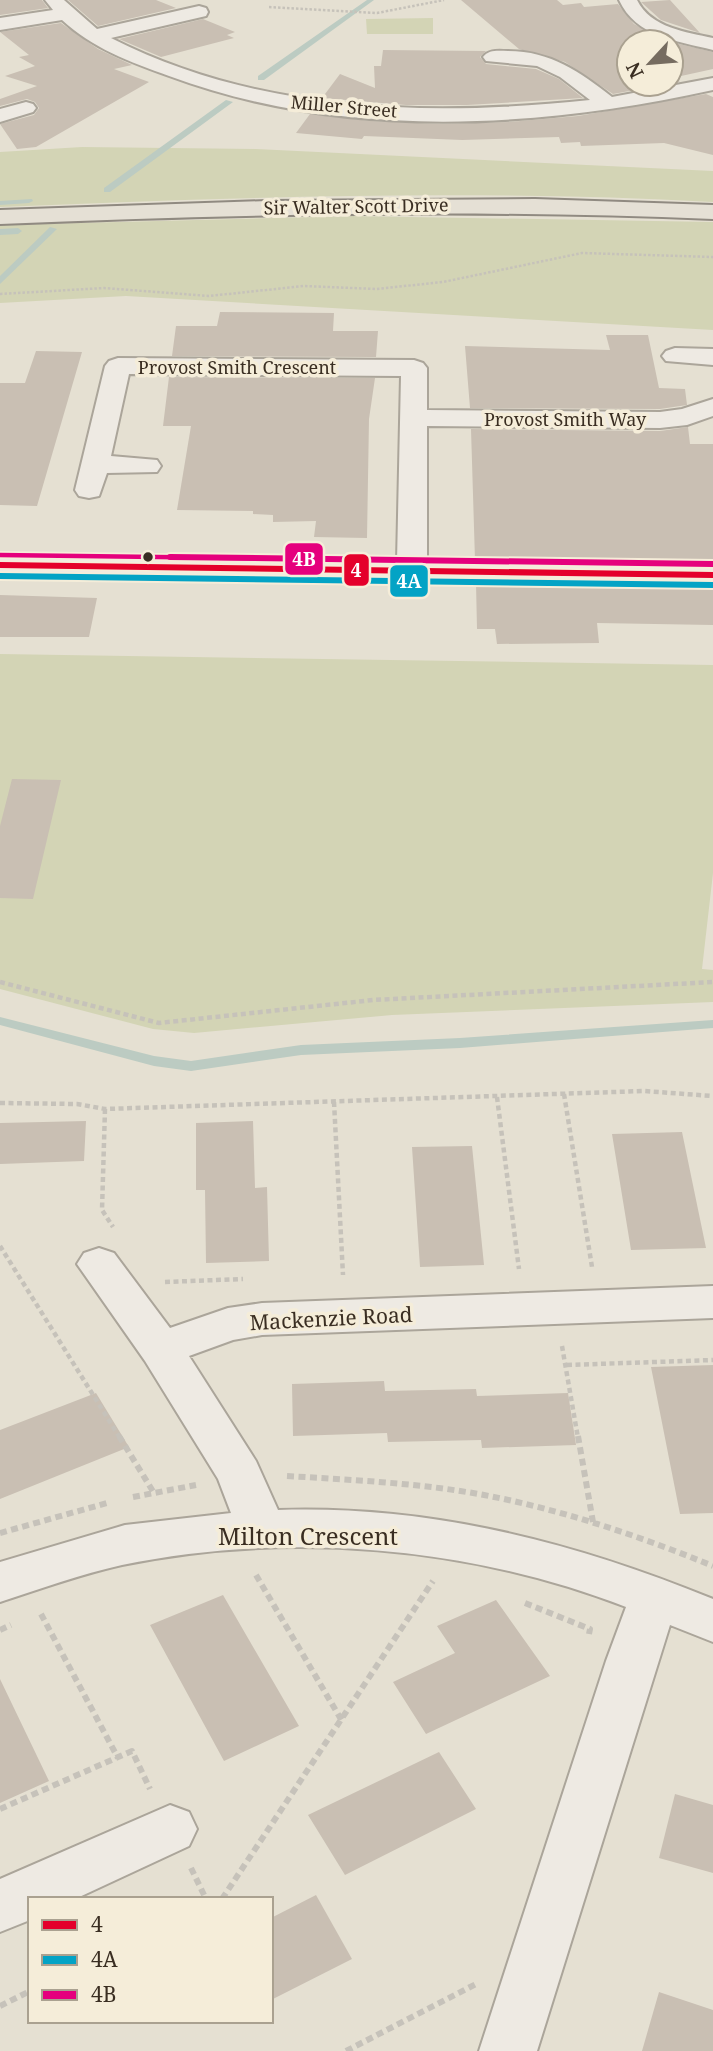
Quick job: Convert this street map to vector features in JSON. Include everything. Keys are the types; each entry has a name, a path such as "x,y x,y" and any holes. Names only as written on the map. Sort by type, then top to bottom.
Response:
{"main road":[{"name":"Sir Walter Scott Drive","path":"0,217 174,209 438,204 713,212"}],"street":[{"path":"628,0 632,11 656,27 713,44"},
{"path":"92,36 199,6 222,15"},
{"path":"0,24 59,7"},
{"name":"Miller Street","path":"59,7 92,36 141,59 216,87 250,96 316,105 468,113 606,103 713,84"},
{"path":"481,58 547,61 563,68 606,103"},
{"path":"691,90 713,100"},
{"path":"0,116 26,108"},
{"path":"675,356 713,357"},
{"name":"Provost Smith Crescent","path":"148,466 92,477 118,366 415,363 412,569"},
{"name":"Provost Smith Way","path":"414,418 660,420 687,418 713,407"},
{"path":"0,565 713,575"},
{"path":"107,1247 161,1349 239,1474 262,1560"},
{"name":"Mackenzie Road","path":"161,1349 228,1324 262,1319 713,1302"},
{"name":"Milton Crescent","path":"11,1602 69,1559 142,1542 262,1560 344,1530 436,1537 539,1558 655,1597 713,1621"},
{"path":"508,2051 627,1674 655,1597"},
{"path":"0,1906 170,1829"}],"path":[{"path":"269,7 392,13 444,0"},
{"path":"392,13 393,18"},
{"path":"0,294 104,288 209,296 304,285 376,289 443,282 582,253 713,257"},
{"path":"0,982 159,1023 373,1000 713,982"},
{"path":"0,1103 78,1104 105,1109 644,1091 713,1096"},
{"path":"564,1094 592,1267"},
{"path":"497,1097 519,1269"},
{"path":"334,1102 343,1275"},
{"path":"105,1109 102,1210 107,1247"},
{"path":"0,1246 154,1493"},
{"path":"580,1267 606,1266"},
{"path":"505,1269 531,1268"},
{"path":"329,1276 357,1275"},
{"path":"162,1282 246,1279"},
{"path":"552,1308 567,1365 593,1522"},
{"path":"567,1365 713,1360"},
{"path":"243,1576 262,1560 342,1721"},
{"path":"420,1580 445,1583"},
{"path":"223,1897 255,1845 342,1721 433,1581"},
{"path":"0,1630 11,1602"},
{"path":"522,1602 590,1629 588,1640"},
{"path":"31,1618 52,1610"},
{"path":"41,1614 118,1758"},
{"path":"346,2051 480,1982"},
{"path":"0,2006 28,1993"}],"green space":[{"path":"433,18 433,34 367,34 366,19"},
{"path":"82,147 256,149 713,171 713,202 446,195 178,200 0,207 0,152"},
{"path":"351,216 713,222 713,330 126,296 0,303 0,225"},
{"path":"0,654 713,665 713,873 702,969 713,970 713,1002 392,1015 194,1033 153,1029 0,989"}],"building":[{"path":"0,0 42,0 48,8 0,15"},
{"path":"68,0 156,0 176,8 98,26"},
{"path":"461,0 557,0 563,5 581,3 584,7 618,4 634,24 642,28 615,28 613,94 565,62 519,49"},
{"path":"670,0 700,33 661,20 641,2"},
{"path":"203,19 235,32 227,35 234,38 161,57 119,39"},
{"path":"61,23 98,49 132,65 114,69 149,82 36,147 17,149 0,124 34,115 39,108 35,102 27,99 0,106 0,99 37,86 5,76 35,66 19,57 29,55 0,32"},
{"path":"685,45 713,52 713,69 685,75"},
{"path":"383,50 486,51 480,57 486,64 536,69 559,79 583,98 467,105 406,105 322,98 340,74 375,88 374,66 381,66"},
{"path":"706,94 713,97 713,155 664,143 581,146 580,142 561,143 559,137 462,140 364,136 362,139 296,133 310,114 370,121 439,124 509,122 578,116"},
{"path":"220,312 334,313 333,331 378,331 376,357 172,356 176,326 217,326"},
{"path":"606,335 648,335 659,388 685,389 687,405 660,409 470,408 465,346 610,350"},
{"path":"36,351 82,352 37,506 0,505 0,383 25,383"},
{"path":"169,377 375,378 369,419 367,538 314,537 316,521 273,522 273,515 253,514 253,511 177,510 191,426 163,426"},
{"path":"688,427 690,444 713,444 713,563 475,560 471,429 660,431"},
{"path":"476,583 713,587 713,625 597,623 599,643 497,644 495,629 477,629"},
{"path":"0,595 97,598 89,637 0,637"},
{"path":"12,779 61,780 33,899 0,898 0,826"},
{"path":"86,1121 84,1161 0,1164 0,1123"},
{"path":"253,1121 255,1188 267,1187 269,1261 206,1263 205,1190 196,1190 196,1123"},
{"path":"682,1132 706,1248 631,1250 612,1134"},
{"path":"472,1146 484,1265 420,1267 412,1147"},
{"path":"713,1365 713,1513 680,1514 651,1367"},
{"path":"384,1381 385,1391 476,1389 477,1396 568,1393 576,1445 482,1448 481,1440 388,1442 387,1433 293,1436 292,1384"},
{"path":"96,1393 129,1447 0,1499 0,1430"},
{"path":"223,1595 299,1726 224,1761 150,1625"},
{"path":"496,1600 550,1676 426,1734 393,1682 455,1653 437,1626"},
{"path":"0,1679 49,1781 0,1803"},
{"path":"439,1752 476,1809 345,1875 308,1815"},
{"path":"675,1794 713,1805 713,1873 659,1858"},
{"path":"316,1895 352,1959 273,1999 273,1917"},
{"path":"659,1992 713,2010 713,2051 642,2051"}],"waterway":[{"path":"261,78 371,0"},
{"path":"107,190 229,102"},
{"path":"0,203 29,201"},
{"path":"0,281 53,229"},
{"path":"0,232 18,231"},
{"path":"0,1021 154,1061 191,1066 301,1050 460,1043 713,1024"}],"transit line":[{"name":"4B","path":"0,555 713,564"},
{"name":"4","path":"0,565 713,575"},
{"name":"4A","path":"0,576 713,585"}]}
